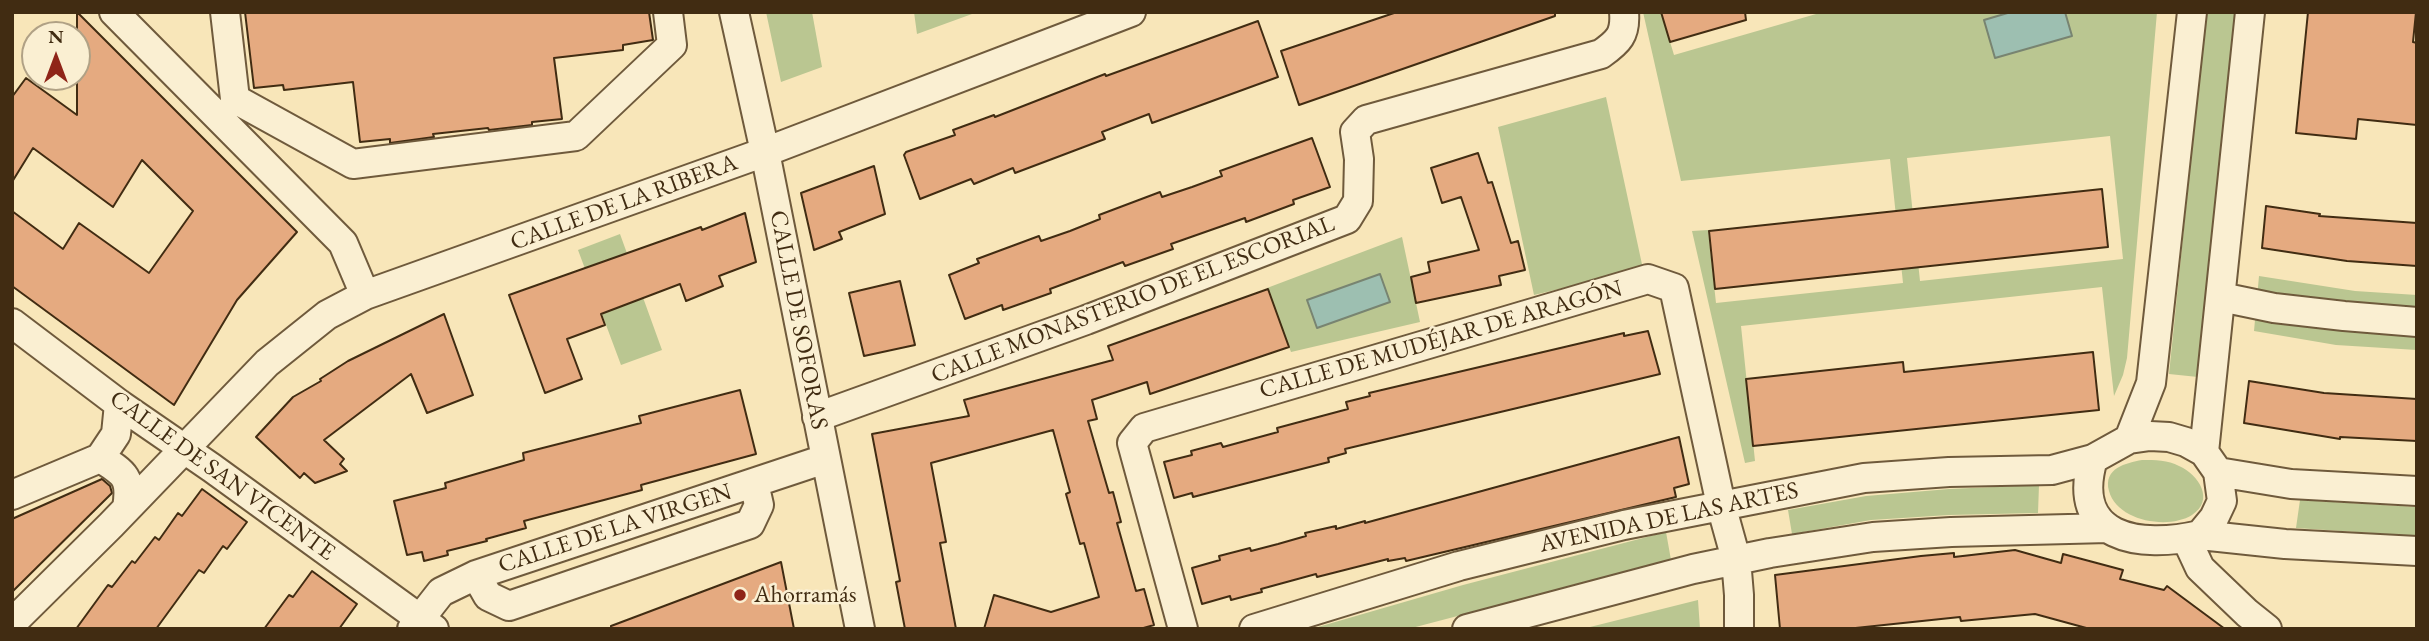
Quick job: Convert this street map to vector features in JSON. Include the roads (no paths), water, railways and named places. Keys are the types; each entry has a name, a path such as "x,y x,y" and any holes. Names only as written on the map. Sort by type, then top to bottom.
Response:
{"street":[{"path":"114,12 343,243 365,295"},
{"path":"225,12 235,99 353,163 576,136 672,45 668,12"},
{"name":"CALLE DE SOFORAS","path":"734,12 765,152 860,629"},
{"name":"CALLE DE LA RIBERA","path":"12,624 267,363 327,315 365,295 765,152 1103,17 1132,12"},
{"name":"CALLE MONASTERIO DE EL ESCORIAL","path":"817,417 1086,320 1347,219 1357,201 1359,159 1354,132 1366,120 1601,54 1617,43 1623,30 1624,12"},
{"path":"2129,439 2151,383 2192,12"},
{"path":"2193,537 2214,518 2222,501 2211,462 2221,296 2250,12"},
{"name":"CALLE DE MUDÉJAR DE ARAGÓN","path":"1183,629 1132,443 1144,428 1648,279 1674,288 1735,559 1739,629"},
{"path":"2221,296 2274,308 2417,322"},
{"name":"CALLE DE SAN VICENTE","path":"12,323 422,625"},
{"path":"12,495 100,458 116,434 119,404"},
{"path":"2417,491 2291,484 2211,462 2186,442 2169,437 2150,436 2129,439 2093,459 2087,479 2087,496 2093,514 2108,528 2129,538 2159,541 2193,537 2417,551"},
{"path":"100,458 121,470 130,489 127,508"},
{"name":"CALLE DE LA VIRGEN","path":"422,625 442,592 476,575 825,459"},
{"name":"AVENIDA DE LAS ARTES","path":"1254,629 1459,566 1623,525 1721,505 1864,478 1949,471 2052,470 2093,459"},
{"name":"CALLE DE LA VIRGEN","path":"476,575 488,596 509,606 750,524 759,505 754,482"},
{"path":"1467,629 1735,559 1873,537 2108,528"},
{"path":"2193,537 2200,568 2267,629"}],"place":[{"name":"Ahorramás","path":"740,595"}]}
